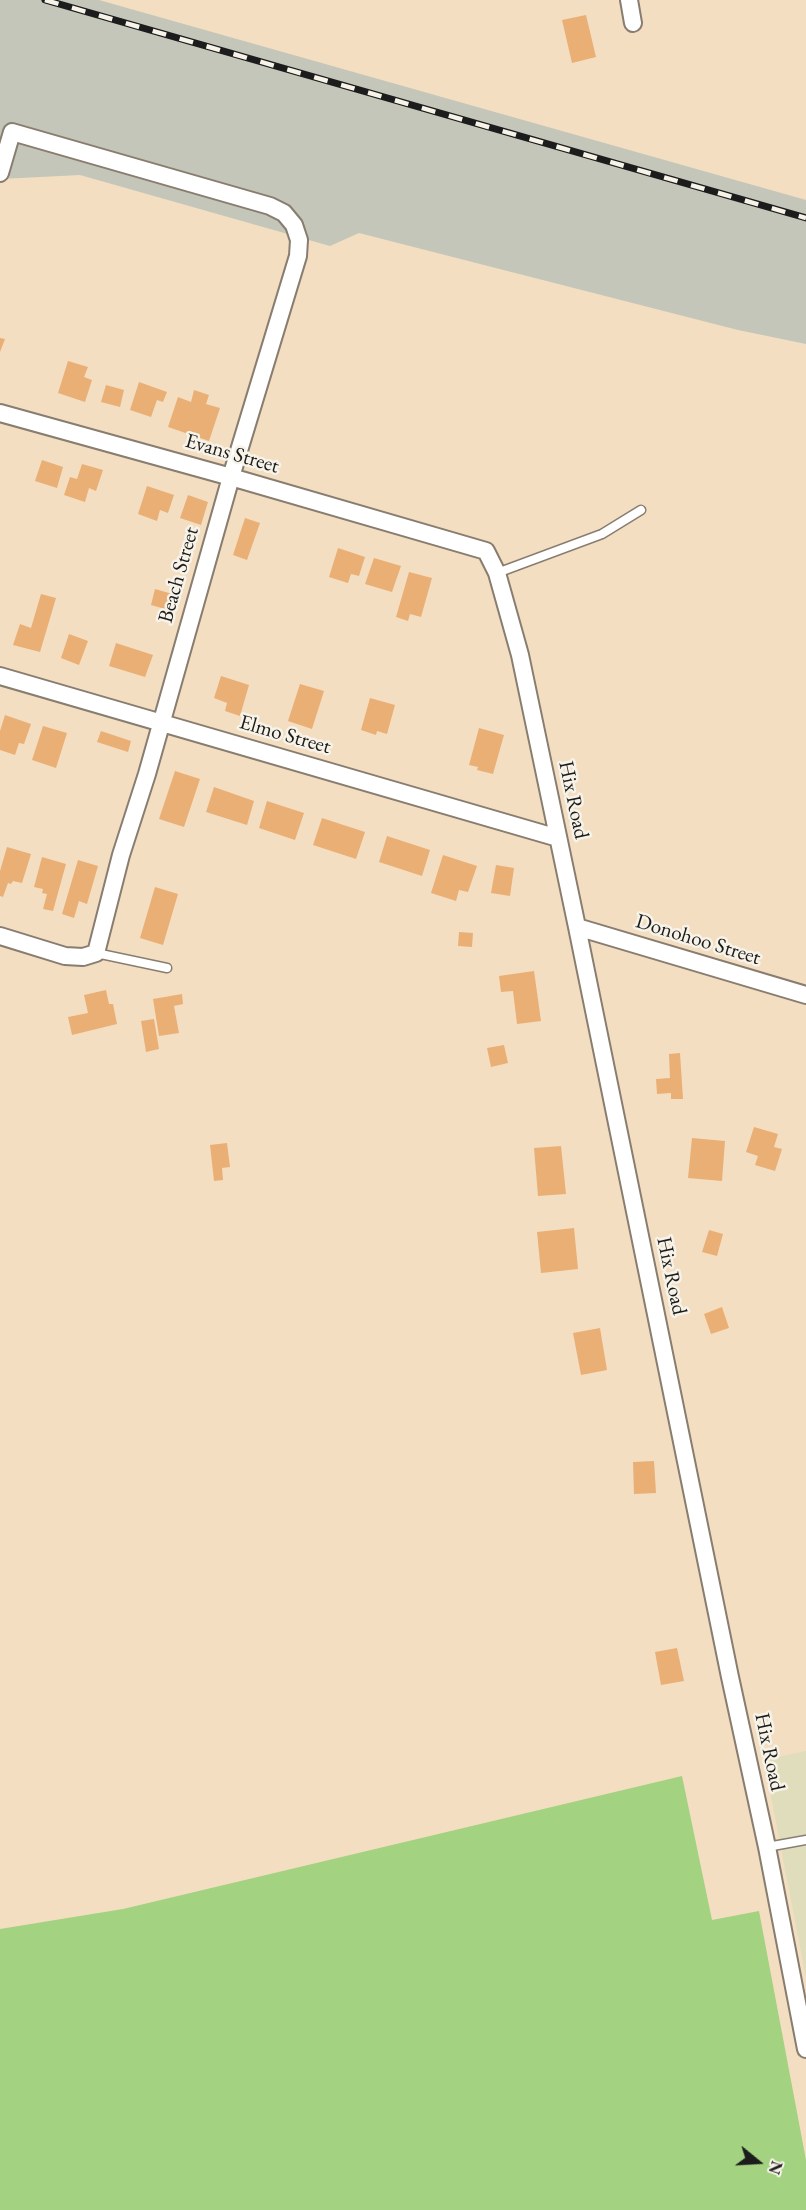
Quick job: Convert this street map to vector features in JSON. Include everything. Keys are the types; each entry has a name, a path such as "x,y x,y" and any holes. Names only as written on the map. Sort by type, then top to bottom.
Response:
{"street":[{"path":"628,0 633,23"},
{"name":"Beach Street","path":"0,173 12,132 270,206 284,213 294,225 299,240 298,256 121,855 96,953"},
{"name":"Evans Street","path":"0,413 451,541"},
{"name":"Hix Road","path":"451,541 486,551 497,573 520,655 767,1847 806,2049"},
{"name":"Elmo Street","path":"0,676 558,838"},
{"name":"Donohoo Street","path":"577,927 806,995"},
{"path":"0,936 65,956 83,957 96,953"}],"lane":[{"path":"497,573 602,534 640,510"},
{"path":"96,953 167,968"},
{"path":"767,1847 806,1840"}],"shaded area":[{"path":"0,0 99,0 806,200 806,344 738,330 359,233 330,246 80,175 0,179"},
{"path":"806,1751 806,1978 764,1760"}],"green space":[{"path":"682,1776 712,1920 759,1911 806,2160 806,2210 0,2210 0,1929 123,1909"}],"building":[{"path":"586,15 596,57 572,63 562,20"},
{"path":"0,338 5,339 0,352"},
{"path":"68,361 88,367 84,377 92,380 85,402 58,393"},
{"path":"139,382 167,392 163,402 157,400 151,417 130,410"},
{"path":"106,385 124,390 120,407 101,402"},
{"path":"194,390 209,395 206,404 220,408 209,441 168,427 178,397 191,402"},
{"path":"42,460 63,467 57,488 35,481"},
{"path":"82,464 103,470 96,491 89,488 85,502 64,495 70,477 77,479"},
{"path":"147,486 174,495 168,513 160,510 157,521 138,514"},
{"path":"188,495 208,502 201,525 180,518"},
{"path":"245,518 260,523 247,560 233,555"},
{"path":"338,548 365,557 359,576 351,574 348,583 329,577"},
{"path":"374,558 401,566 392,592 365,584"},
{"path":"409,572 432,578 421,617 410,614 408,621 396,617"},
{"path":"155,589 176,595 172,611 151,605"},
{"path":"41,594 56,598 40,652 13,645 20,624 31,628"},
{"path":"69,634 88,641 79,665 61,658"},
{"path":"116,643 153,655 145,677 109,666"},
{"path":"221,676 249,685 240,716 225,711 227,703 214,698"},
{"path":"300,684 324,691 312,729 288,721"},
{"path":"370,698 395,705 387,734 377,731 376,735 361,730"},
{"path":"5,715 31,724 24,744 19,743 15,755 0,750 0,731"},
{"path":"43,726 67,733 56,768 32,760"},
{"path":"479,728 504,735 493,774 477,770 478,767 469,765"},
{"path":"101,731 131,741 128,752 97,742"},
{"path":"175,771 200,779 184,827 159,819"},
{"path":"214,787 254,801 247,825 206,812"},
{"path":"267,801 304,813 295,840 259,828"},
{"path":"322,818 365,832 356,859 313,845"},
{"path":"387,836 430,850 422,876 379,862"},
{"path":"7,847 31,854 22,883 13,881 11,884 8,883 3,897 0,896 0,871"},
{"path":"443,855 477,866 468,892 459,890 456,901 431,893"},
{"path":"42,857 66,864 53,911 43,909 47,894 42,893 43,889 34,887"},
{"path":"78,860 98,866 87,904 79,901 74,918 62,914"},
{"path":"496,865 514,868 510,896 491,893"},
{"path":"155,887 178,894 163,945 140,938"},
{"path":"459,932 473,933 472,947 458,946"},
{"path":"534,971 541,1021 517,1024 513,991 501,992 499,976"},
{"path":"106,990 109,1004 113,1004 117,1024 72,1035 68,1017 88,1013 84,995"},
{"path":"182,994 183,1004 174,1006 179,1033 159,1036 153,999"},
{"path":"154,1019 159,1049 146,1052 141,1021"},
{"path":"504,1045 508,1063 491,1067 487,1048"},
{"path":"680,1053 683,1099 671,1099 671,1093 657,1094 656,1079 670,1078 669,1054"},
{"path":"754,1127 778,1134 774,1147 782,1149 775,1171 755,1165 758,1156 746,1152"},
{"path":"692,1138 725,1141 722,1181 688,1178"},
{"path":"227,1143 230,1167 222,1168 223,1180 214,1181 210,1145"},
{"path":"561,1146 566,1194 538,1196 534,1148"},
{"path":"574,1228 578,1269 541,1273 537,1232"},
{"path":"709,1230 723,1234 717,1256 702,1252"},
{"path":"722,1307 729,1328 711,1334 704,1314"},
{"path":"600,1328 607,1370 581,1375 573,1333"},
{"path":"654,1461 656,1493 634,1494 633,1462"},
{"path":"677,1648 684,1681 661,1685 655,1652"}],"railway":[{"path":"45,0 806,218"}]}
